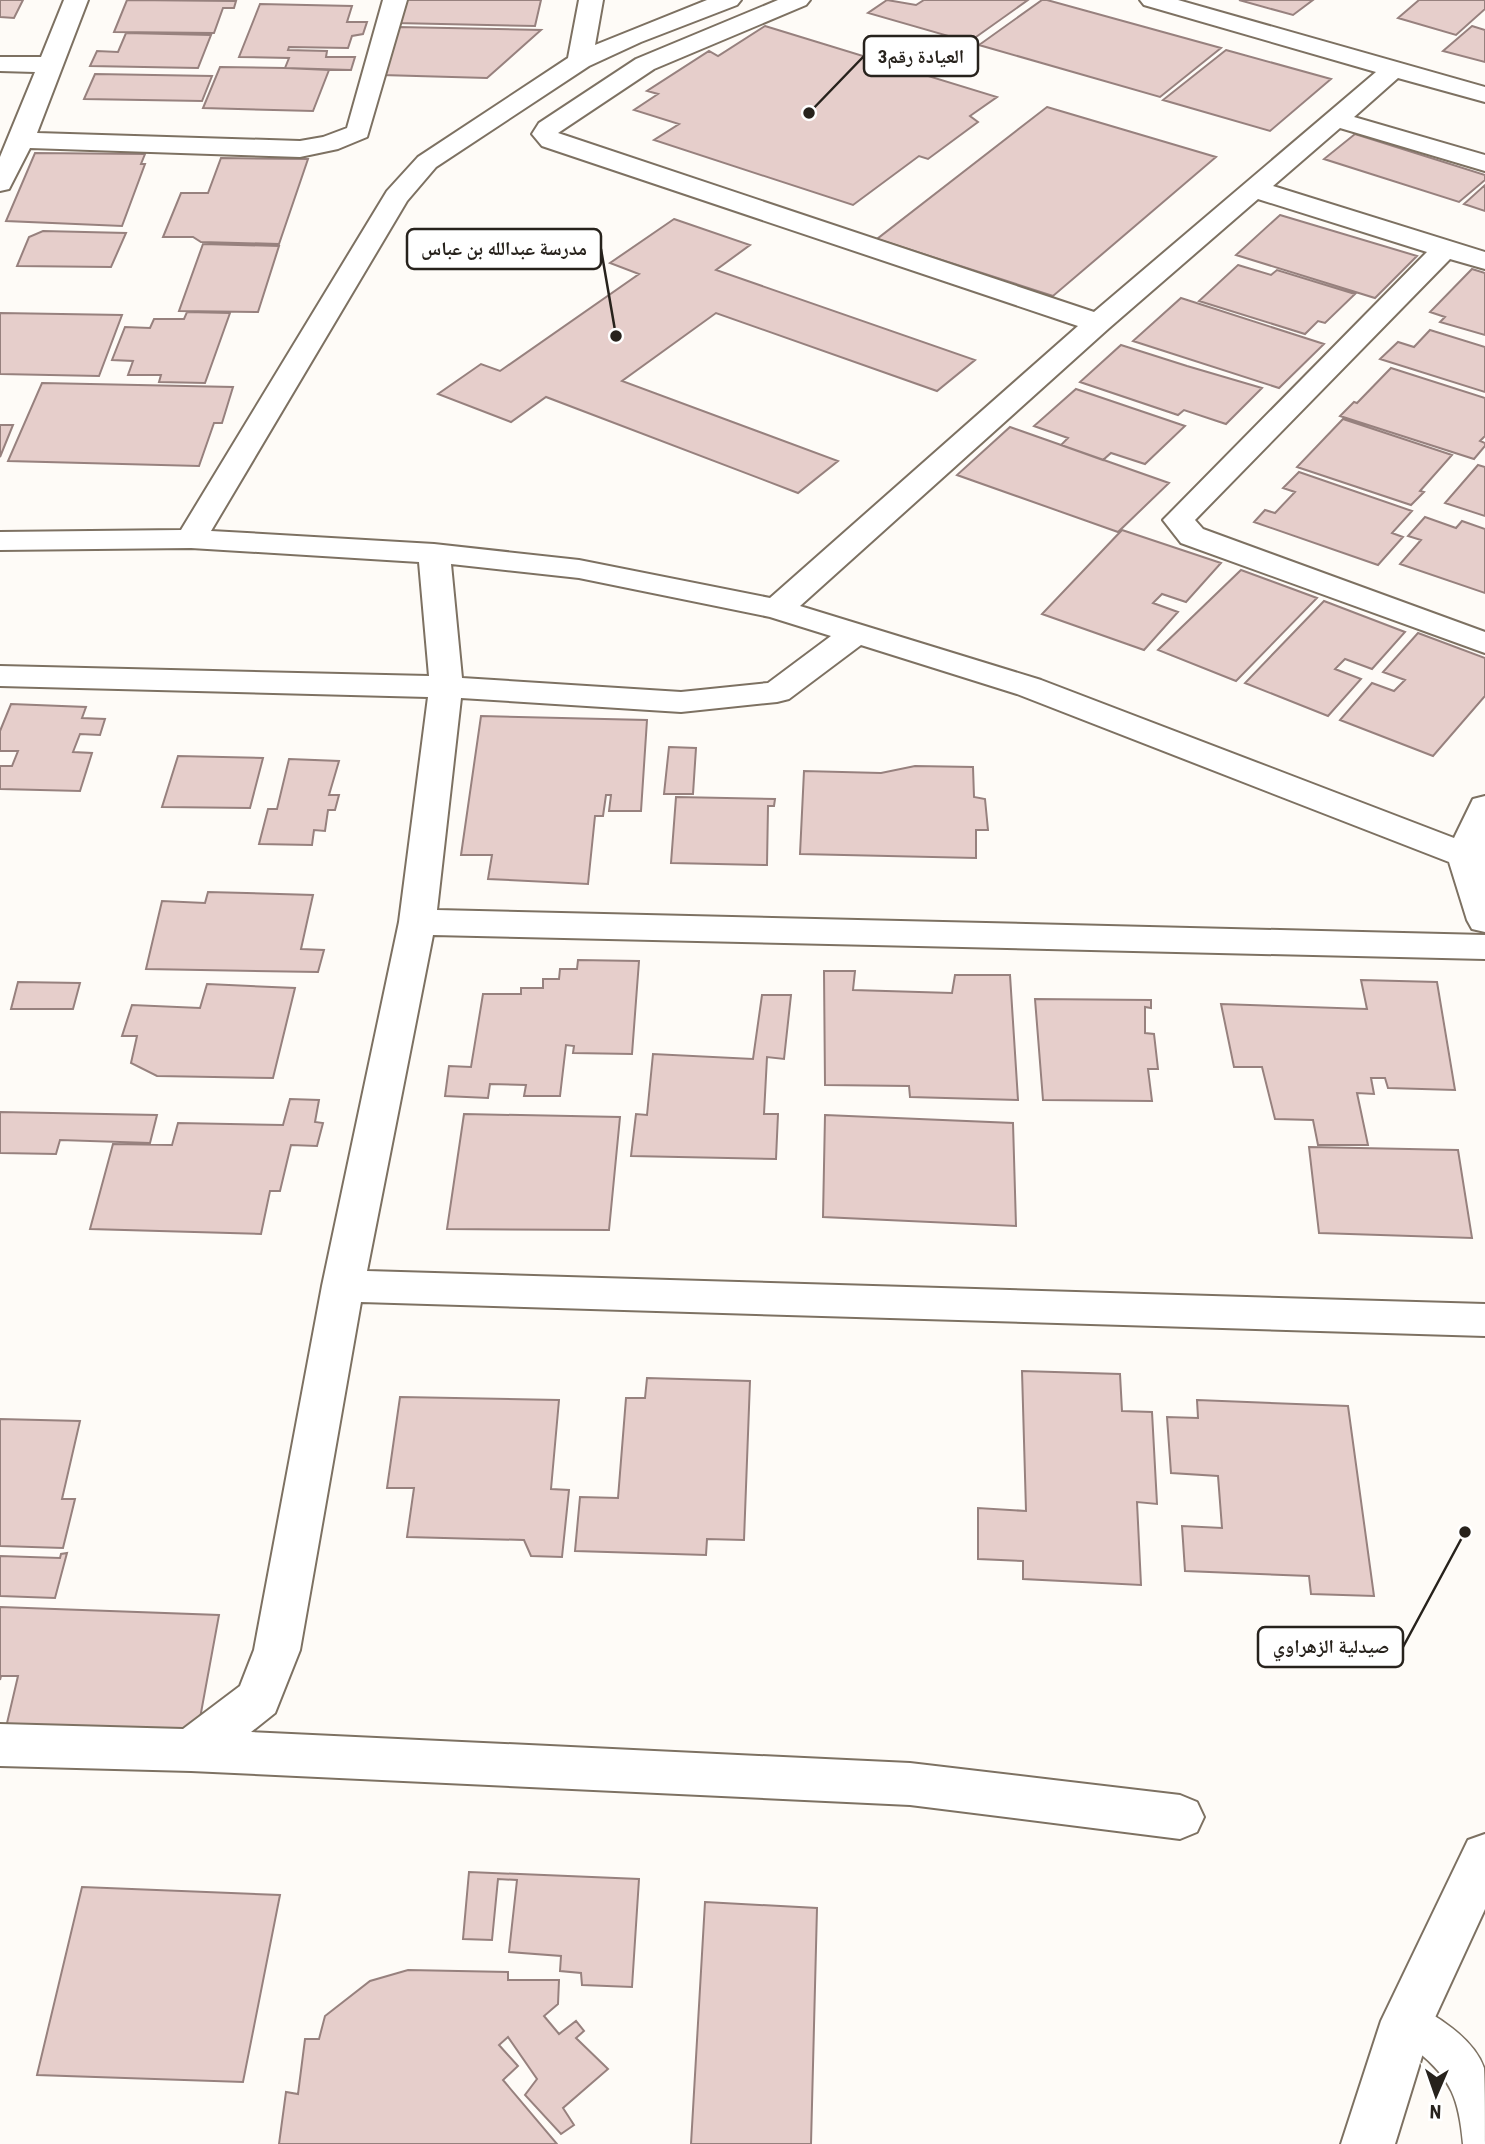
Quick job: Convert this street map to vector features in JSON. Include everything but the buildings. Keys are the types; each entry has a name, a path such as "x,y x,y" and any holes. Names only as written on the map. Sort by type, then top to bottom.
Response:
{"street":[{"path":"0,183 21,140 76,0"},
{"path":"21,140 300,149 329,144 358,132 394,0"},
{"path":"580,61 591,0"},
{"path":"191,539 396,197 427,162 580,61 632,37 729,0"},
{"path":"798,0 645,64 548,128 545,134 551,141 1098,323"},
{"path":"1152,0 1485,95"},
{"path":"0,64 52,65"},
{"path":"777,609 1098,323 1394,69"},
{"path":"1335,119 1485,163"},
{"path":"1254,189 1485,261"},
{"path":"1445,249 1178,520 1192,536 1485,643"},
{"path":"0,541 191,539 434,553 579,569 777,609 1029,687 1475,859"},
{"path":"191,1750 258,1699 277,1650 343,1286 418,922 446,687 434,553"},
{"path":"0,676 446,687 681,702 777,692 855,634"},
{"path":"1485,807 1475,859 1485,920"},
{"path":"418,922 1485,947"},
{"path":"343,1286 1485,1320"},
{"path":"0,1745 191,1750 910,1784 1180,1817"},
{"path":"1368,2144 1407,2021 1485,1856"}],"lane":[{"path":"1407,2021 1452,2054 1468,2077 1482,2110 1484,2144"}],"place":[{"name":"3العيادة رقم","path":"809,113"},
{"name":"مدرسة عبدالله بن عباس","path":"616,336"},
{"name":"صيدلية الزهراوي","path":"1465,1532"}]}
